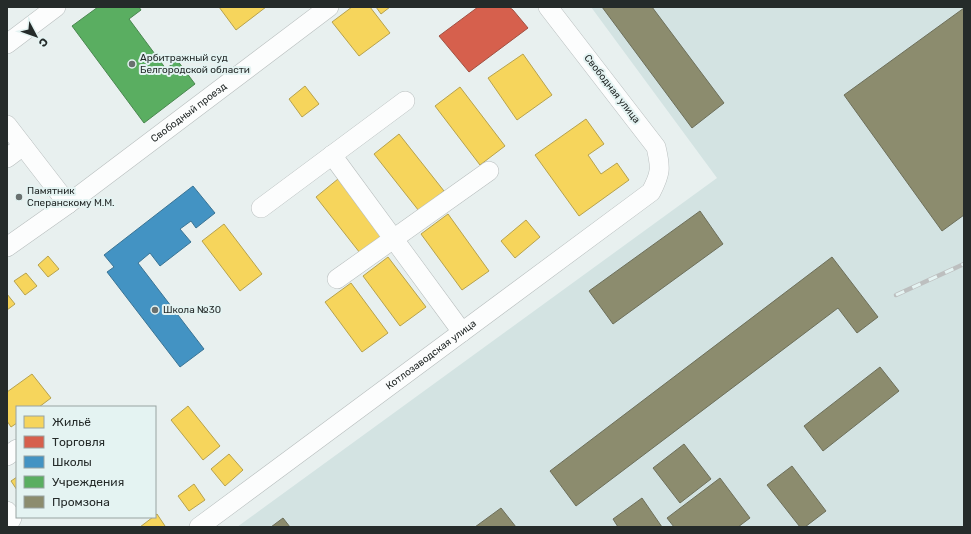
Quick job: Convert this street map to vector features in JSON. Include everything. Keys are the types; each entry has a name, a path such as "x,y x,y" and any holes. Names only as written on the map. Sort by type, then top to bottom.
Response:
{"street":[{"path":"7,44 56,7"},
{"name":"Свободный проезд","path":"7,247 68,204 329,7"},
{"name":"Свободная улица","path":"548,7 656,147 660,164 658,178"},
{"path":"261,208 405,102"},
{"path":"7,125 68,204"},
{"path":"7,158 23,146"},
{"path":"332,155 462,332"},
{"path":"337,279 489,171"},
{"name":"Котлозаводская улица","path":"199,527 651,192 658,178"},
{"path":"7,456 16,450"},
{"path":"7,511 12,518 7,527"}],"shaded area":[{"path":"591,7 964,7 964,527 237,527 717,178"}],"building: Жильё":[{"path":"219,7 266,7 236,30"},
{"path":"352,7 370,7 390,33 359,56 332,22"},
{"path":"376,7 390,7 381,14"},
{"path":"523,54 552,95 517,120 488,78"},
{"path":"305,86 319,104 302,117 289,99"},
{"path":"460,87 505,146 480,165 435,106"},
{"path":"586,119 604,144 588,155 601,174 617,163 629,180 579,216 535,155"},
{"path":"399,134 444,191 419,211 374,154"},
{"path":"338,179 383,236 360,253 316,197"},
{"path":"448,214 489,271 462,290 421,234"},
{"path":"526,220 540,237 515,258 501,241"},
{"path":"224,224 262,274 240,291 202,241"},
{"path":"48,256 59,269 48,277 38,265"},
{"path":"388,257 426,307 400,326 363,276"},
{"path":"26,273 37,286 25,295 14,281"},
{"path":"351,283 388,333 362,352 325,302"},
{"path":"7,294 15,304 7,310"},
{"path":"32,374 51,398 40,406 16,406 16,424 11,427 7,421 7,392"},
{"path":"188,406 220,446 203,460 171,420"},
{"path":"229,454 243,470 225,486 211,469"},
{"path":"16,478 16,488 11,481"},
{"path":"194,484 205,500 189,511 178,496"},
{"path":"157,514 165,526 164,527 140,527 152,518 156,518"}],"building: Торговля":[{"path":"478,7 509,7 528,28 469,72 439,36"}],"building: Школы":[{"name":"Школа №30","path":"193,186 215,213 196,228 191,221 180,229 191,242 160,266 150,253 138,263 204,349 180,367 107,272 114,267 104,255"}],"building: Учреждения":[{"name":"Арбитражный суд Белгородской области","path":"98,7 139,7 141,10 129,19 166,69 177,60 195,84 144,123 72,26"}],"building: Промзона":[{"path":"602,7 652,7 724,103 692,128"},
{"path":"964,8 964,215 942,231 844,95"},
{"path":"700,211 723,244 613,324 589,291"},
{"path":"832,257 878,317 857,333 838,308 576,506 550,471"},
{"path":"880,367 899,391 823,451 804,426"},
{"path":"684,444 711,479 680,503 653,468"},
{"path":"792,466 826,511 805,527 800,527 767,485"},
{"path":"720,478 750,518 738,527 674,527 667,518"},
{"path":"642,498 662,527 618,527 613,519"},
{"path":"501,508 516,527 475,527"},
{"path":"283,518 290,527 271,527"}],"railway":[{"path":"896,295 964,264"}],"place":[{"name":"Арбитражный суд Белгородской области","path":"132,64"},
{"name":"Памятник Сперанскому М.М.","path":"19,197"},
{"name":"Школа №30","path":"155,310"}]}
